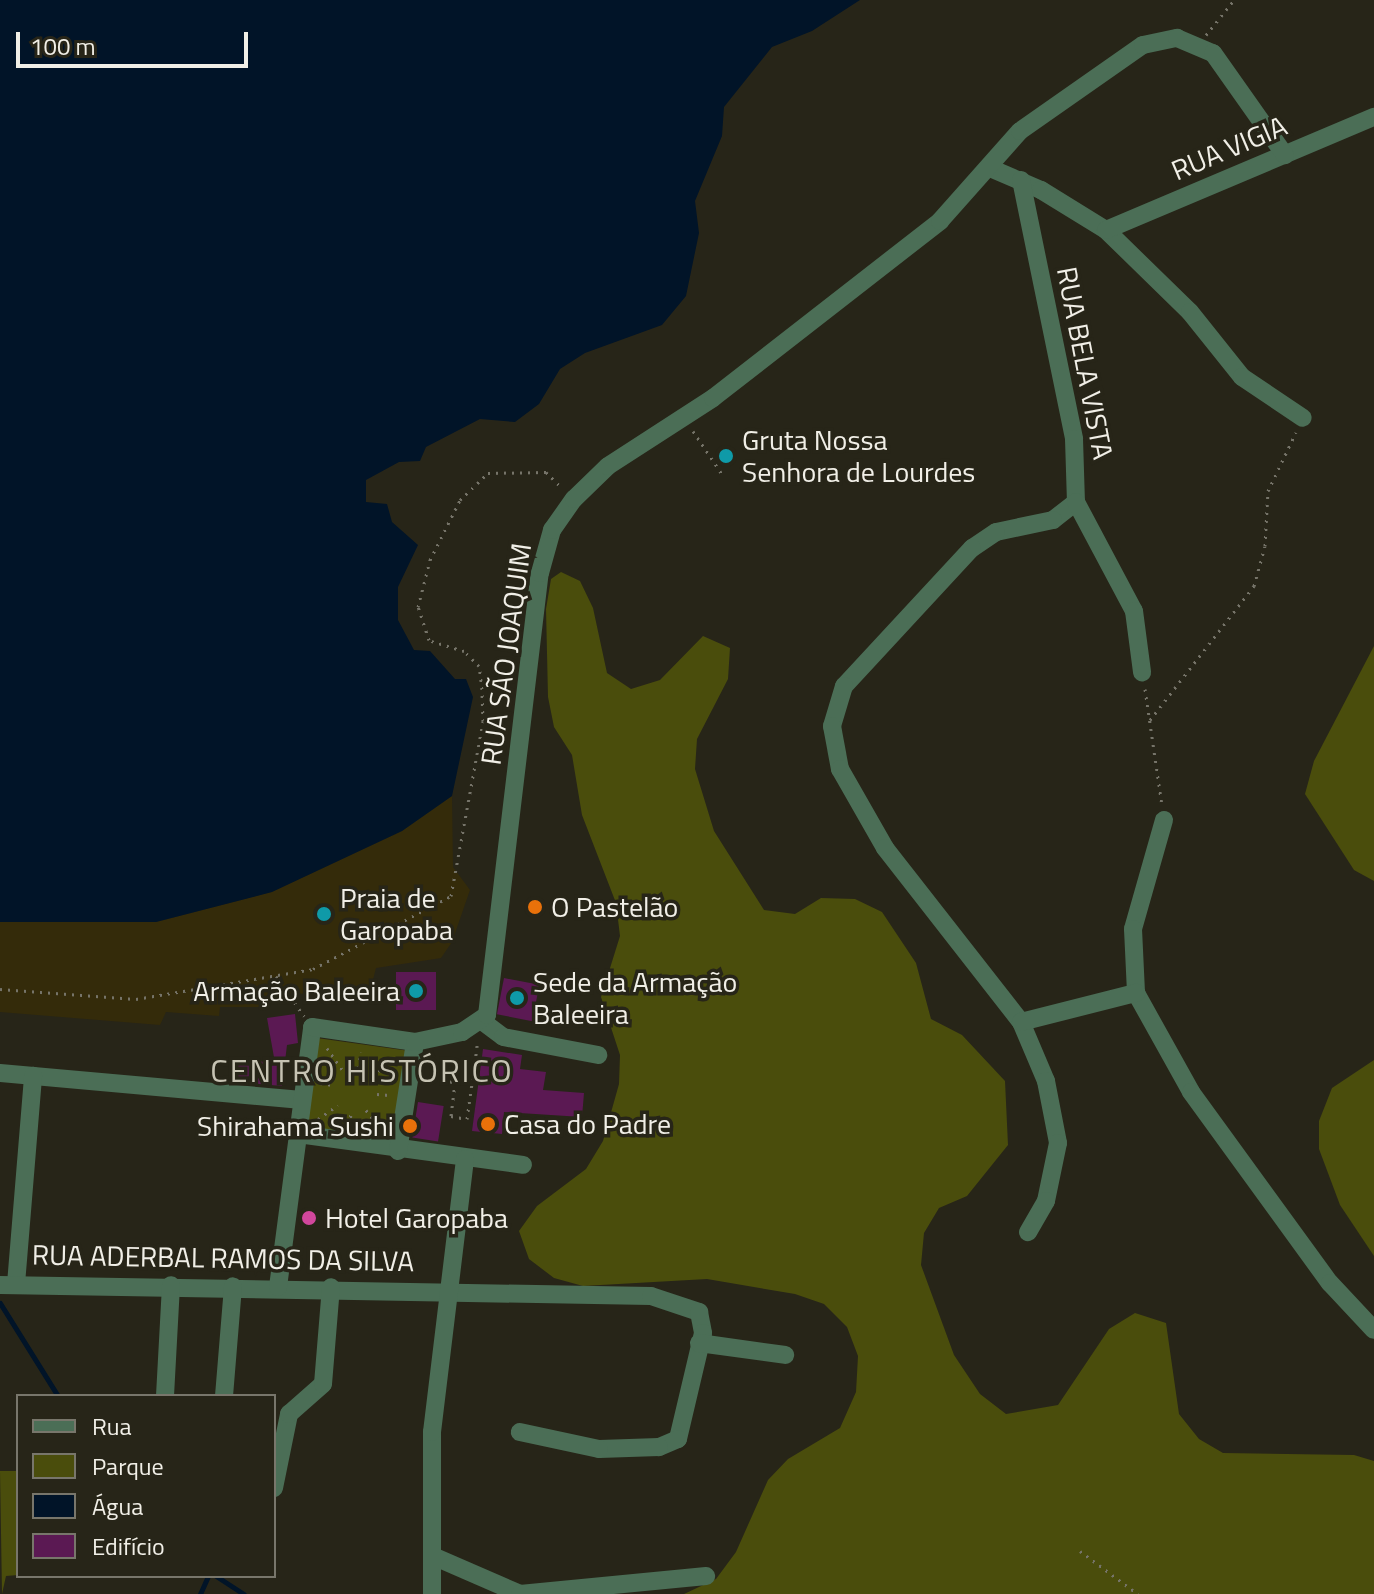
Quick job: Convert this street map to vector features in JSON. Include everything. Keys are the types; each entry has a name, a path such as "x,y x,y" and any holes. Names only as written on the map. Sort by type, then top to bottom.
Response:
{"street":[{"name":"RUA SÃO JOAQUIM","path":"482,1021 491,999 540,573 552,530 574,499 608,466 685,417 940,221 1020,131 1143,45 1159,38 1199,44"},
{"path":"1199,44 1226,68 1285,155"},
{"name":"RUA VIGIA","path":"1106,230 1374,117"},
{"path":"990,168 1021,180 1106,230 1190,312 1242,377 1303,418"},
{"name":"RUA BELA VISTA","path":"1021,180 1074,439 1076,502 1053,520 996,532 972,548 884,639 844,686 834,707 840,769 917,894 1021,1022"},
{"path":"1076,502 1134,611 1142,672"},
{"path":"1164,820 1133,929 1136,993 1191,1092 1330,1283 1374,1330"},
{"path":"1028,1232 1046,1201 1058,1143 1046,1081 1021,1022 1136,993"},
{"path":"278,1287 312,1027 415,1042 482,1021 503,1037 598,1055"},
{"path":"398,1151 415,1042"},
{"path":"0,1073 302,1100"},
{"path":"6,1285 33,1076"},
{"path":"298,1134 398,1151 523,1165"},
{"path":"432,1594 435,1557 432,1432 446,1288 465,1159"},
{"name":"RUA ADERBAL RAMOS DA SILVA","path":"6,1285 446,1288 670,1299 699,1312 699,1343"},
{"path":"165,1394 171,1285"},
{"path":"224,1394 233,1286"},
{"path":"276,1478 289,1414 323,1384 331,1287"},
{"path":"520,1432 583,1448 669,1444 685,1420 699,1343 785,1355"},
{"path":"435,1557 520,1594 706,1576"}],"path":[{"path":"1199,44 1234,0"},
{"path":"685,417 722,474"},
{"path":"1150,720 1254,586 1265,546 1268,491 1303,418"},
{"path":"0,989 136,999 313,969 451,896 483,721 482,689 479,666 464,651 429,640 418,607 430,560 460,500 488,473 546,472 574,499"},
{"path":"1142,672 1164,820"},
{"path":"275,976 312,1027"},
{"path":"372,1076 415,1042"},
{"path":"473,1077 456,1074 451,1116 467,1119 473,1077 477,1047"},
{"path":"410,1076 455,1082"},
{"path":"1080,1551 1138,1594"}],"green space":[{"path":"561,572 580,581 593,608 607,673 631,689 660,680 703,636 730,648 728,679 697,739 695,769 714,831 764,910 795,914 821,898 855,899 882,912 916,963 931,1019 962,1035 1005,1081 1008,1145 967,1196 939,1208 924,1233 921,1265 954,1355 980,1394 1006,1414 1058,1405 1109,1329 1135,1313 1166,1323 1179,1414 1199,1439 1223,1453 1354,1455 1374,1461 1374,1594 684,1594 716,1579 736,1552 768,1480 788,1459 840,1428 856,1392 858,1356 847,1327 824,1304 795,1294 707,1279 583,1286 554,1278 529,1259 519,1231 537,1206 586,1169 603,1141 619,1084 620,1055 601,997 620,936 616,903 582,815 572,755 554,727 548,697 546,609 551,579"},
{"path":"1374,646 1374,881 1354,870 1305,794 1314,761"},
{"path":"317,1038 406,1051 393,1141 304,1128"},
{"path":"1374,1060 1374,1256 1340,1205 1319,1149 1319,1121 1332,1088"},
{"path":"0,1471 16,1471 16,1575 6,1576 2,1594"}],"sand":[{"name":"Praia de Garopaba","path":"452,796 453,867 470,890 452,942 441,958 376,968 369,995 269,993 265,1007 220,1007 219,1016 166,1012 160,1025 0,1012 0,922 156,922 271,892 402,831"}],"water":[{"path":"0,0 860,0 812,31 772,47 724,107 722,136 695,201 699,233 686,296 662,325 585,353 560,369 539,404 515,422 480,419 426,447 420,461 399,462 366,480 366,502 387,504 392,522 418,545 398,587 398,620 414,650 430,651 455,679 466,679 473,697 452,796 402,831 272,892 156,922 0,922"}],"building":[{"name":"Armação Baleeira","path":"396,972 436,972 436,1010 396,1010"},
{"name":"Sede da Armação Baleeira","path":"504,978 539,985 532,1021 497,1014"},
{"path":"295,1014 298,1043 287,1045 282,1086 235,1082 238,1059 275,1063 267,1018"},
{"path":"483,1049 522,1055 520,1069 546,1072 543,1090 584,1093 582,1117 504,1112 502,1134 472,1131"},
{"path":"418,1102 444,1106 438,1142 412,1138"}],"waterway":[{"path":"0,1303 57,1394"},
{"path":"200,1594 207,1578"},
{"path":"219,1578 244,1594"}],"place":[{"name":"Gruta Nossa Senhora de Lourdes","path":"726,456"},
{"name":"O Pastelão","path":"535,907"},
{"name":"Praia de Garopaba","path":"324,914"},
{"name":"Armação Baleeira","path":"416,991"},
{"name":"Sede da Armação Baleeira","path":"517,998"},
{"name":"Casa do Padre","path":"488,1124"},
{"name":"Shirahama Sushi","path":"410,1126"},
{"name":"Hotel Garopaba","path":"309,1218"}],"district":[{"name":"CENTRO HISTÓRICO","path":"362,1070"}]}
